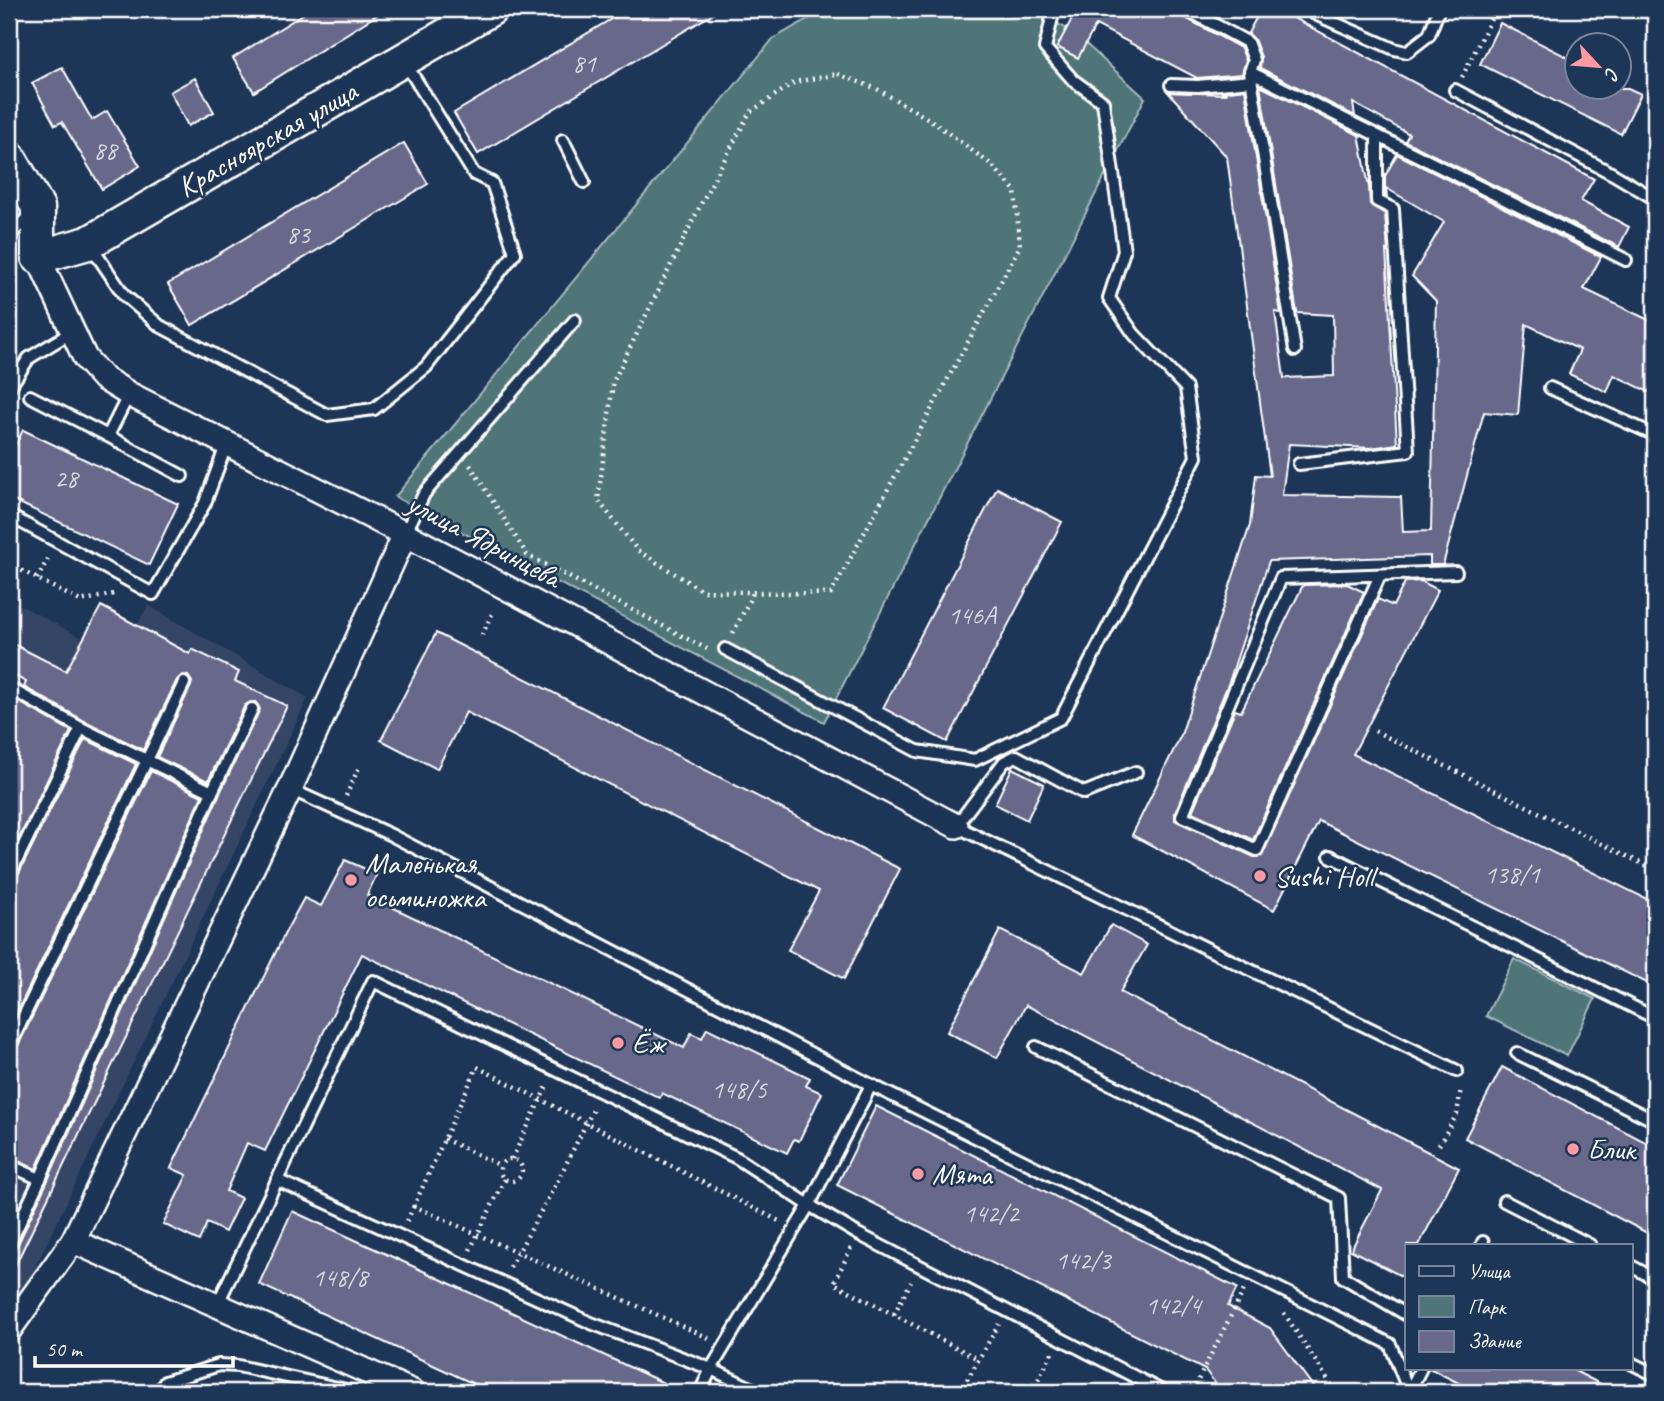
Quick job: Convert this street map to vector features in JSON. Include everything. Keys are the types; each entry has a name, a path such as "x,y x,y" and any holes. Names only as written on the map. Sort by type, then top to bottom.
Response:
{"street":[{"name":"Красноярская улица","path":"38,257 88,243 491,9"},
{"path":"9,157 38,207 38,257"},
{"name":"улица Ядринцева","path":"38,257 85,358 103,378 129,394 405,534 956,826"},
{"path":"12,1319 73,1241 290,789 405,534"},
{"path":"73,1241 413,1392"}],"lane":[{"path":"725,649 917,751 975,760 1060,718 1196,457 1186,388 1134,334 1109,298 1124,251 1103,102 1073,80 1045,48 1054,9"},
{"path":"1186,9 1247,41 1254,60 1250,76 1295,350"},
{"path":"1315,14 1394,49 1407,52 1429,35 1439,9"},
{"path":"88,243 124,295 160,326 327,415 374,409 426,367 515,253 492,183 474,174 404,60"},
{"path":"1171,85 1198,86 1250,76 1626,260"},
{"path":"1455,90 1655,199"},
{"path":"1299,464 1408,451 1393,209 1377,201 1377,136"},
{"path":"563,141 584,182"},
{"path":"9,236 38,207"},
{"path":"405,534 424,494 575,320"},
{"path":"9,388 29,358 72,332"},
{"path":"1550,388 1655,435"},
{"path":"108,436 129,394"},
{"path":"30,396 182,476"},
{"path":"10,516 153,594 205,503 227,443"},
{"path":"1380,575 1257,850 1182,816 1280,578 1456,572"},
{"path":"9,1047 184,683"},
{"path":"9,688 81,728 212,792"},
{"path":"9,1240 11,1241 40,1179 212,792 252,709"},
{"path":"9,876 81,728"},
{"path":"1136,772 1084,793 1016,756 1003,762 956,826 1457,1071"},
{"path":"290,789 403,841 883,1091"},
{"path":"1330,856 1655,1018"},
{"path":"217,1304 373,981 737,1158 858,1234 1164,1392"},
{"path":"1036,1047 1339,1198 1343,1277 1405,1314"},
{"path":"1517,1054 1655,1121"},
{"path":"700,1392 809,1205 871,1085 1390,1344 1409,1392 1420,1370"},
{"path":"9,1165 40,1179"},
{"path":"277,1180 590,1323 711,1369 759,1392"},
{"path":"1504,1201 1588,1244"},
{"path":"1632,1267 1655,1279"},
{"path":"1632,1363 1655,1374"},
{"path":"159,1392 165,1382 219,1365 237,1366 355,1392"}],"path":[{"path":"1455,90 1496,9"},
{"path":"838,74 877,89 929,119 992,165 1015,191 1020,246 831,594 754,593 703,591 638,551 598,500 614,382 706,194 750,112 795,82 838,74"},
{"path":"461,451 527,555 713,652 725,649 754,593"},
{"path":"37,579 57,541"},
{"path":"9,564 80,601 146,590"},
{"path":"482,635 493,612"},
{"path":"1375,731 1655,870"},
{"path":"339,811 360,765"},
{"path":"725,1345 414,1206 477,1067 794,1229"},
{"path":"512,1159 520,1164 521,1174 513,1181 505,1179 501,1166 512,1159 555,1069"},
{"path":"1439,1145 1457,1114 1462,1082 1457,1071"},
{"path":"501,1283 602,1092"},
{"path":"444,1139 501,1166"},
{"path":"462,1266 505,1179"},
{"path":"858,1234 834,1283 978,1359"},
{"path":"894,1314 920,1266"},
{"path":"1192,1392 1252,1275"},
{"path":"1244,1291 1254,1296"},
{"path":"1275,1308 1285,1313 1336,1392"},
{"path":"971,1392 962,1390 1006,1311"},
{"path":"1032,1392 1060,1338"}],"shaded area":[{"path":"9,599 119,658 148,605 308,698 16,1308 9,1305"}],"green space":[{"path":"825,9 1030,9 1073,32 1145,98 824,722 395,497 773,39"},
{"path":"1514,959 1595,999 1567,1056 1486,1016"}],"building":[{"path":"311,9 386,9 254,92 233,58"},
{"path":"628,9 721,9 478,154 454,113"},
{"path":"1066,9 1169,9 1241,48 1246,60 1242,74 1197,78 1096,25 1078,58 1057,47 1075,13"},
{"path":"1261,9 1277,9 1594,179 1581,201 1629,227 1619,247 1405,141 1409,134 1353,103 1355,116 1260,68 1261,57 1254,39 1248,33"},
{"path":"1500,23 1562,54 1562,102 1632,102 1632,90 1641,94 1621,134 1480,64"},
{"path":"62,67 92,120 107,111 140,166 102,189 62,122 55,125 32,83"},
{"path":"195,78 214,112 188,126 170,92"},
{"path":"1260,86 1359,135 1370,204 1385,214 1388,252 1386,250 1397,444 1371,448 1289,444 1282,495 1401,497 1403,532 1431,531 1436,301 1412,276 1444,222 1386,188 1387,197 1385,196 1385,176 1397,154 1601,257 1584,289 1655,323 1655,395 1614,375 1607,392 1569,374 1580,350 1526,324 1518,415 1484,412 1443,565 1430,565 1430,556 1269,561 1229,682 1175,813 1175,820 1254,857 1262,856 1378,599 1393,606 1405,582 1421,581 1438,590 1353,754 1655,903 1655,987 1319,821 1274,910 1132,835 1181,735 1250,525 1256,475 1270,476 1227,157 1168,92 1227,94 1222,92 1245,89 1281,313 1275,312 1284,378 1334,376 1333,315 1297,313"},
{"path":"404,143 428,184 192,325 168,284"},
{"path":"23,430 178,504 149,565 9,498 9,458"},
{"path":"997,488 1062,522 947,742 883,708"},
{"path":"1347,584 1364,592 1253,840 1192,812 1235,710 1241,712 1303,585"},
{"path":"101,606 190,654 192,649 239,672 235,681 287,706 9,1278 9,1248 15,1248 18,1244 47,1182 260,709 255,702 245,705 208,781 157,757 191,686 192,682 188,676 183,675 177,680 143,750 24,687 26,682 9,673 9,642 66,671"},
{"path":"436,633 900,869 844,979 788,950 819,891 466,712 437,769 381,740"},
{"path":"17,701 71,731 9,859 9,719"},
{"path":"85,739 136,764 9,1029 9,884 16,879"},
{"path":"1012,768 1044,784 1027,820 995,804"},
{"path":"151,771 202,796 36,1169 9,1157 9,1055 16,1050"},
{"path":"345,860 377,874 367,895 684,1048 691,1033 702,1038 707,1028 810,1078 806,1086 822,1093 799,1141 794,1139 787,1153 662,1093 660,1098 362,954 265,1151 247,1143 226,1191 241,1198 225,1232 207,1223 199,1241 163,1224 187,1175 171,1168 286,931 304,898 321,906"},
{"path":"1111,925 1147,945 1120,992 1459,1168 1420,1244 1405,1244 1405,1278 1351,1250 1382,1190 1026,1005 997,1058 947,1032 1000,930 1084,973"},
{"path":"1502,1067 1655,1147 1655,1237 1465,1138"},
{"path":"876,1106 1237,1288 1228,1306 1270,1328 1317,1392 1222,1392 1205,1370 837,1185"},
{"path":"292,1211 683,1392 491,1392 259,1284"},
{"path":"1433,1370 1573,1370 1616,1392 1476,1392"}],"place":[{"name":"Sushi Holl","path":"1260,876"},
{"name":"Маленькая осьминожка","path":"351,880"},
{"name":"Ёж","path":"618,1043"},
{"name":"Блик","path":"1573,1149"},
{"name":"Мята","path":"918,1174"}]}
